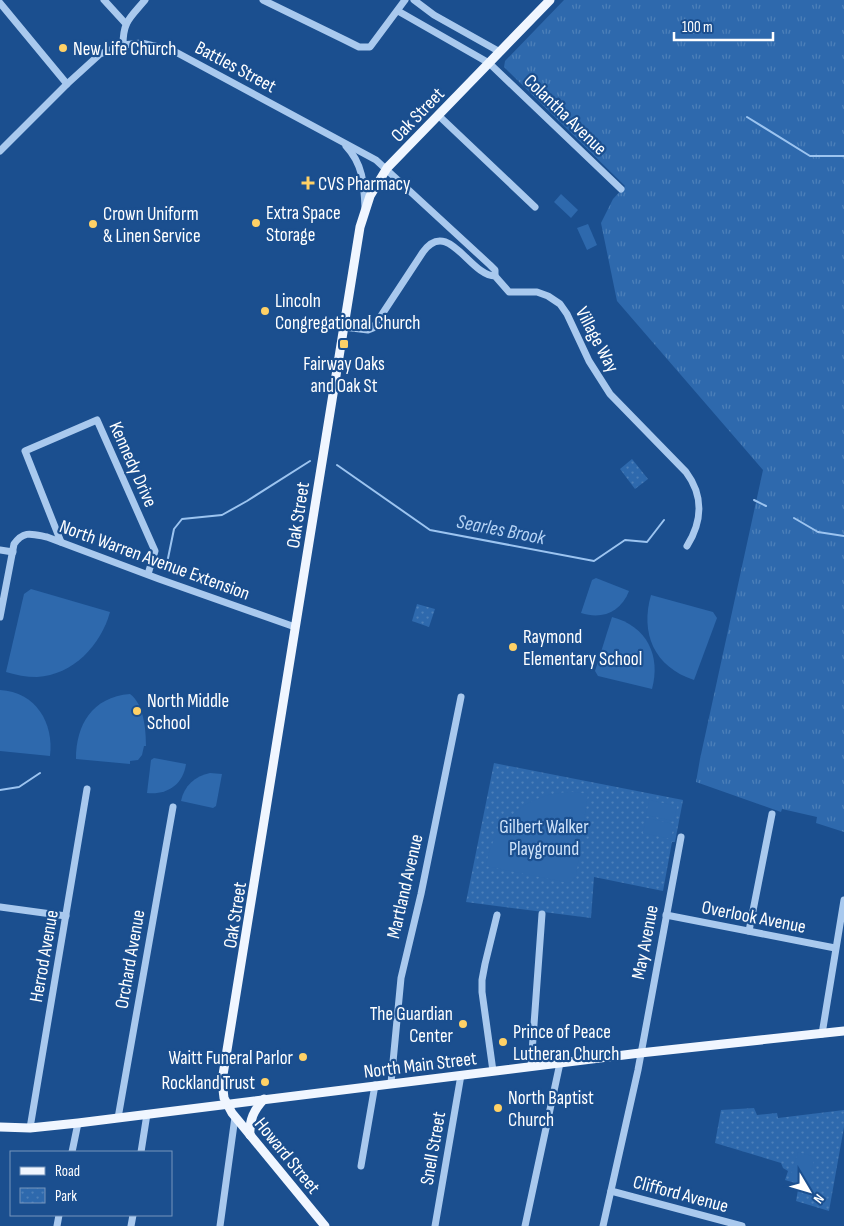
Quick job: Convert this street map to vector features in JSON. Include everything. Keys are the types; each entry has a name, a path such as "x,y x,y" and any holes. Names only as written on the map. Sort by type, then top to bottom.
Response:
{"main road":[{"name":"Oak Street","path":"226,1104 222,1088 223,1071 233,1022 295,627 365,209 376,185 387,168 550,0"},
{"name":"North Main Street","path":"0,1128 30,1128 78,1123 531,1066 844,1031"},
{"path":"250,1136 250,1124 253,1114 264,1100"},
{"name":"Howard Street","path":"226,1104 250,1136 325,1226"}],"street":[{"path":"104,0 126,24"},
{"path":"123,45 122,32 145,0"},
{"path":"263,0 359,47 370,47 405,0"},
{"path":"414,0 434,15 500,52"},
{"path":"0,3 67,84"},
{"name":"Colantha Avenue","path":"398,11 489,63 622,189"},
{"name":"Battles Street","path":"2,147 100,54 123,45 141,43 172,50 376,160 387,168 495,270 495,276"},
{"path":"438,115 535,208"},
{"name":"Battles Street","path":"340,141 354,155 362,171 365,209"},
{"name":"Village Way","path":"344,328 368,330 373,328 423,252 435,241 449,243 482,272 489,276 495,276 509,292 537,292 548,296 560,304 567,314 589,362 610,394 688,476 697,494 700,514 696,532 687,546"},
{"name":"Kennedy Drive","path":"61,542 25,451 97,420 155,551 148,574"},
{"name":"North Warren Avenue Extension","path":"13,552 14,544 19,537 25,534 46,537 295,627"},
{"path":"0,550 13,552 0,617"},
{"name":"Martland Avenue","path":"391,1083 401,978 461,697"},
{"name":"Herrod Avenue","path":"30,1128 87,789"},
{"name":"Orchard Avenue","path":"118,1118 173,807"},
{"path":"748,931 772,814"},
{"name":"May Avenue","path":"603,1226 640,1053 681,837"},
{"path":"822,1034 844,900"},
{"path":"0,907 66,916"},
{"path":"531,1066 542,914"},
{"path":"493,1071 482,980 497,915"},
{"name":"Overlook Avenue","path":"666,915 835,948"},
{"path":"525,1226 560,1063"},
{"name":"Snell Street","path":"435,1226 461,1075"},
{"path":"361,1166 375,1085"},
{"path":"141,1151 147,1114"},
{"path":"220,1226 235,1117"},
{"path":"72,1151 78,1123"},
{"name":"Clifford Avenue","path":"610,1191 742,1226"}],"green space":[{"path":"564,0 844,0 844,832 816,823 817,817 782,809 781,812 696,782 763,470 617,301 601,223 613,199 625,186 504,67 505,61"},
{"path":"561,194 578,210 571,218 554,202"},
{"path":"588,224 597,245 587,250 577,228"},
{"path":"632,459 648,479 635,489 620,469"},
{"path":"596,578 629,591 621,604 610,613 589,615 581,613 592,580"},
{"path":"31,589 110,612 100,636 84,656 62,671 37,677 21,676 6,672 24,594"},
{"path":"651,595 713,612 717,618 694,680 669,667 653,647 647,622"},
{"path":"417,604 435,609 429,627 412,621"},
{"path":"612,617 634,627 649,644 653,654 654,665 652,689 598,676 595,671"},
{"path":"0,690 13,692 24,697 40,711 49,732 50,756 0,751"},
{"path":"130,694 138,704 145,725 146,746 144,746 142,755 138,760 130,761 130,764 76,759 79,735 89,715 96,707 106,701 117,696"},
{"path":"154,758 186,764 181,778 173,787 161,792 147,793 151,760"},
{"name":"Gilbert Walker Playground","path":"494,763 683,800 675,842 672,842 663,891 594,877 591,918 466,902"},
{"path":"210,773 222,774 216,806 213,808 181,801 191,782"},
{"path":"573,792 588,794 576,877 569,883 486,866 496,835 515,812 541,797"},
{"path":"649,800 677,806 674,821 646,815"},
{"path":"646,818 674,824 671,839 643,833"},
{"path":"754,1108 757,1115 777,1113 778,1118 844,1110 844,1127 829,1211 796,1201 799,1184 785,1180 788,1171 783,1168 781,1163 715,1143 721,1110"},
{"path":"798,1152 815,1157 807,1185 789,1180"}],"waterway":[{"path":"747,117 810,156 844,156"},
{"name":"Searles Brook","path":"166,568 174,529 182,519 222,515 310,461"},
{"name":"Searles Brook","path":"337,465 430,530 594,561 625,540 647,542 664,520"},
{"name":"Searles Brook","path":"754,500 766,506"},
{"name":"Searles Brook","path":"794,518 818,532 844,536"},
{"name":"Searles Brook","path":"0,790 19,787 40,773"}],"place":[{"name":"New Life Church","path":"63,48"},
{"name":"CVS Pharmacy","path":"308,183"},
{"name":"Extra Space Storage","path":"256,223"},
{"name":"Crown Uniform & Linen Service","path":"93,224"},
{"name":"Lincoln Congregational Church","path":"265,311"},
{"name":"Fairway Oaks and Oak St","path":"344,344"},
{"name":"Raymond Elementary School","path":"513,647"},
{"name":"North Middle School","path":"137,711"},
{"name":"The Guardian Center","path":"463,1024"},
{"name":"Prince of Peace Lutheran Church","path":"503,1042"},
{"name":"Waitt Funeral Parlor","path":"303,1057"},
{"name":"Rockland Trust","path":"265,1082"},
{"name":"North Baptist Church","path":"498,1108"}]}
